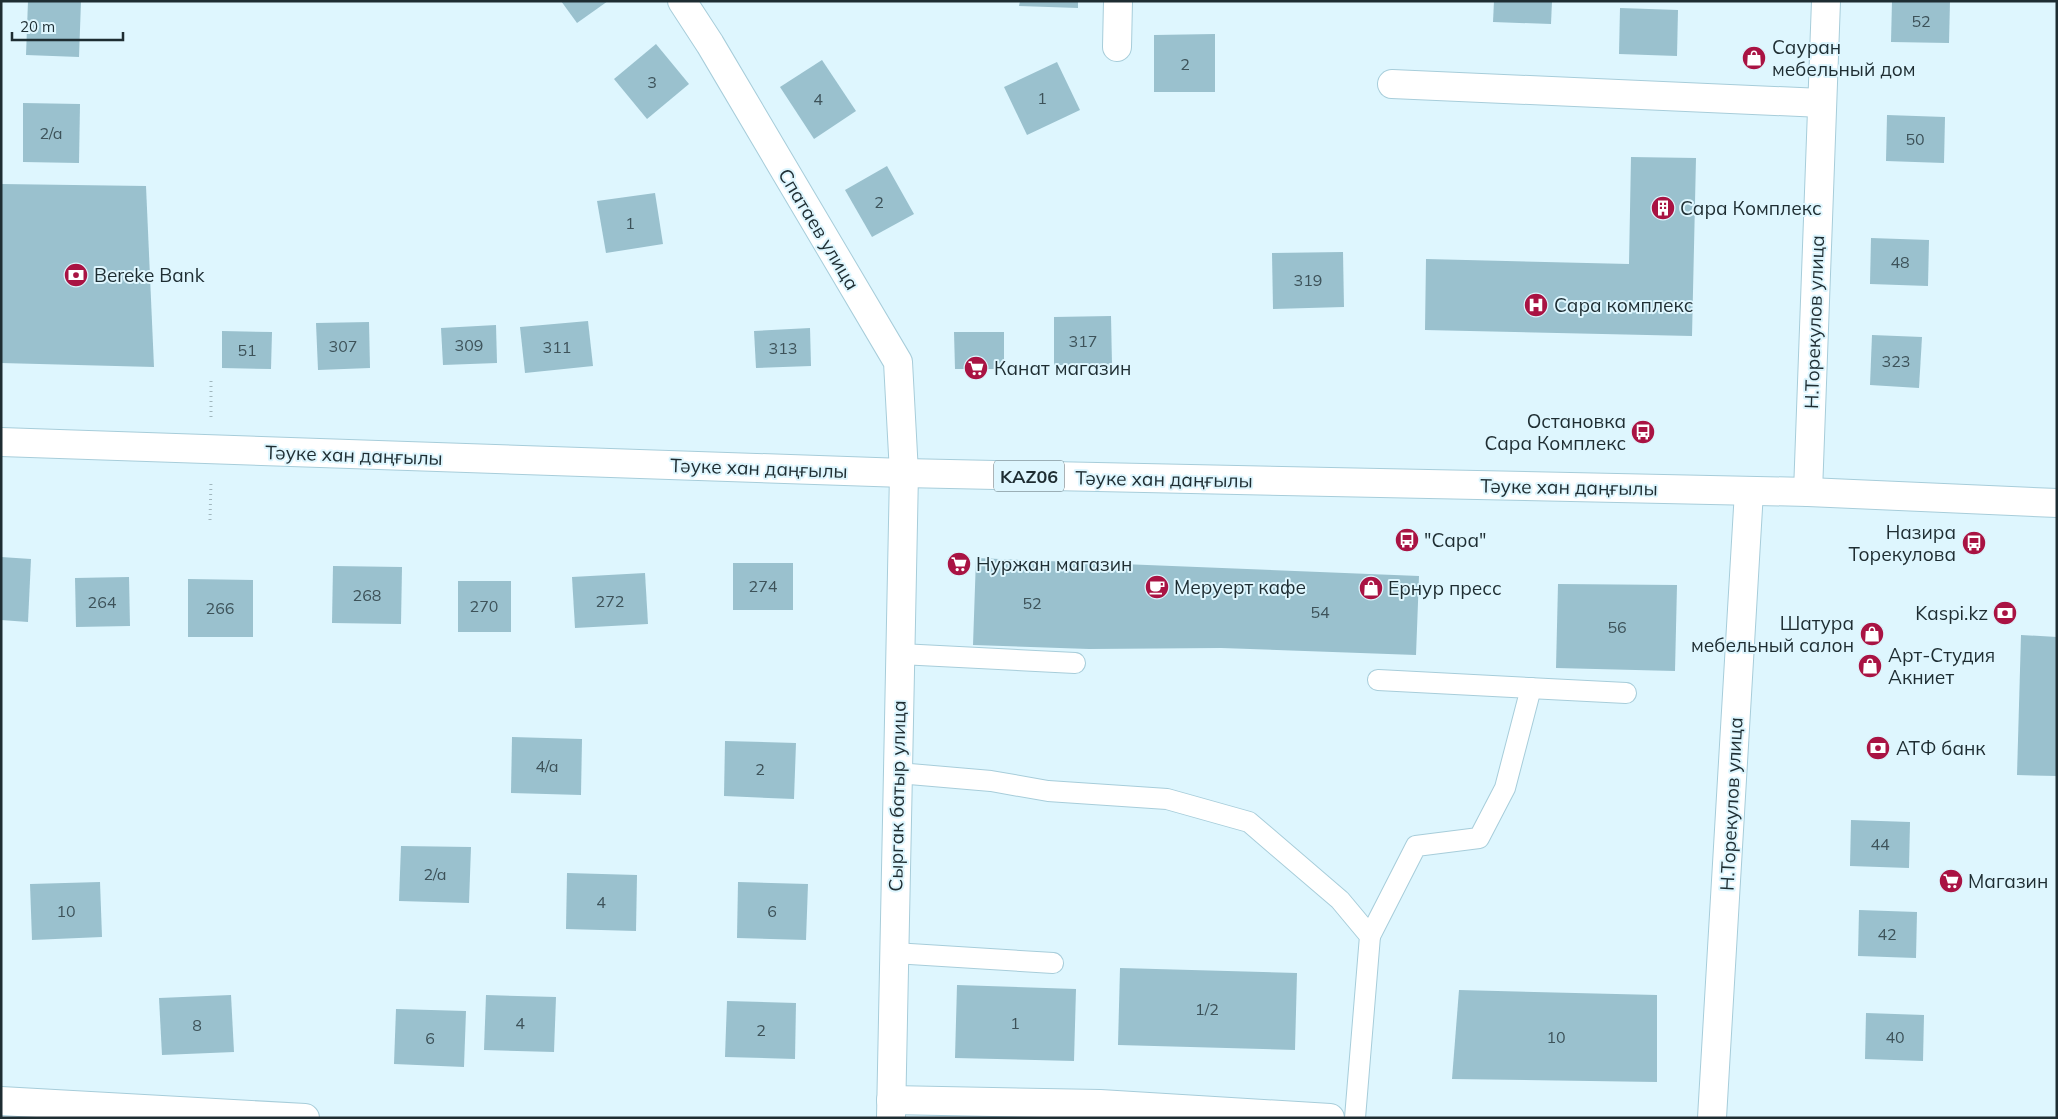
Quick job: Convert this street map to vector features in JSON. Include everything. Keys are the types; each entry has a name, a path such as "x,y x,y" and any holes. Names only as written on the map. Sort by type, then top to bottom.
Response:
{"street":[{"name":"Спатаев улица","path":"682,1 710,44 898,362 904,473"},
{"path":"1118,1 1118,47"},
{"name":"Н.Торекулов улица","path":"1808,492 1826,1"},
{"path":"1392,84 1822,103"},
{"name":"Тәуке хан даңғылы","path":"1,442 904,473 1808,492 2057,504"},
{"name":"Сыргак батыр улица","path":"891,1109 904,473"},
{"name":"Н.Торекулов улица","path":"1712,1118 1749,491"},
{"path":"1,1101 305,1118"},
{"path":"891,1109 1100,1104 1330,1118"}],"lane":[{"path":"900,654 1075,663"},
{"path":"1378,680 1626,693"},
{"path":"1355,1118 1370,936 1416,846 1480,838 1505,788 1531,688"},
{"path":"898,773 990,782 1048,791 1168,799 1249,822 1340,900 1370,936"},
{"path":"894,953 1053,963"}],"building":[{"path":"28,1 81,1 79,57 26,55"},
{"path":"561,1 608,1 577,23"},
{"path":"1020,1 1078,1 1078,8 1019,6"},
{"path":"1494,1 1552,1 1551,24 1493,22"},
{"path":"1892,1 1950,1 1949,43 1891,42"},
{"path":"1620,8 1678,10 1677,56 1619,54"},
{"path":"1215,34 1215,92 1154,92 1154,35"},
{"path":"656,44 689,84 647,119 614,79"},
{"path":"822,60 856,111 814,139 780,87"},
{"path":"1057,62 1080,110 1027,135 1004,87"},
{"path":"23,103 80,104 79,163 23,162"},
{"path":"1887,115 1945,117 1944,163 1886,161"},
{"name":"Сара Комплекс","path":"1631,157 1696,158 1692,336 1425,330 1426,259 1629,264"},
{"path":"887,166 914,214 872,237 845,190"},
{"name":"Bereke Bank","path":"1,184 146,186 154,367 1,363"},
{"path":"655,193 663,244 606,253 597,201"},
{"path":"1871,238 1929,240 1928,286 1870,284"},
{"path":"1343,252 1344,307 1273,309 1272,253"},
{"path":"1111,316 1112,365 1054,365 1054,317"},
{"path":"588,321 593,366 525,373 520,327"},
{"path":"369,322 370,368 318,370 316,323"},
{"path":"496,325 497,363 443,365 441,328"},
{"path":"810,328 811,366 756,368 754,331"},
{"path":"222,331 272,332 271,369 222,368"},
{"path":"954,332 1004,332 1004,369 955,369"},
{"path":"1872,335 1922,337 1919,388 1870,385"},
{"path":"1,557 31,559 28,622 1,620"},
{"path":"976,558 1419,576 1416,655 1221,648 1089,649 973,645"},
{"path":"733,563 793,563 793,610 733,610"},
{"path":"333,566 402,567 401,624 332,623"},
{"path":"645,573 648,624 575,628 572,577"},
{"path":"129,577 130,626 76,627 75,578"},
{"path":"188,579 253,580 253,637 188,637"},
{"path":"458,581 511,581 511,632 458,632"},
{"path":"1558,584 1677,585 1675,671 1556,668"},
{"path":"2021,635 2057,637 2057,776 2017,775"},
{"path":"512,737 582,739 581,795 511,793"},
{"path":"725,741 796,743 794,799 724,796"},
{"path":"1851,820 1910,822 1909,868 1850,866"},
{"path":"401,846 471,847 469,903 399,901"},
{"path":"567,873 637,875 636,931 566,929"},
{"path":"100,882 102,937 32,940 30,884"},
{"path":"738,882 808,884 806,940 737,938"},
{"path":"1859,910 1917,912 1916,958 1858,956"},
{"path":"1120,968 1297,973 1295,1050 1118,1045"},
{"path":"957,985 1076,989 1074,1061 955,1058"},
{"path":"1459,990 1657,995 1657,1082 1452,1079"},
{"path":"231,995 234,1052 162,1055 159,998"},
{"path":"486,995 556,997 554,1052 484,1050"},
{"path":"727,1001 796,1003 795,1059 725,1057"},
{"path":"396,1009 466,1011 464,1067 394,1064"},
{"path":"1866,1013 1924,1015 1923,1061 1865,1059"}],"place":[{"name":"Сауран мебельный дом","path":"1754,58"},
{"name":"Сара Комплекс","path":"1663,208"},
{"name":"Bereke Bank","path":"76,275"},
{"name":"Сара комплекс","path":"1536,305"},
{"name":"Канат магазин","path":"976,368"},
{"name":"Остановка Сара Комплекс","path":"1643,432"},
{"name":"\"Сара\"","path":"1407,540"},
{"name":"Назира Торекулова","path":"1974,543"},
{"name":"Нуржан магазин","path":"959,564"},
{"name":"Меруерт кафе","path":"1157,587"},
{"name":"Ернур пресс","path":"1371,588"},
{"name":"Kaspi.kz","path":"2005,613"},
{"name":"Шатура мебельный салон","path":"1872,634"},
{"name":"Арт-Студия Акниет","path":"1870,666"},
{"name":"АТФ банк","path":"1878,748"},
{"name":"Магазин","path":"1951,881"}]}
